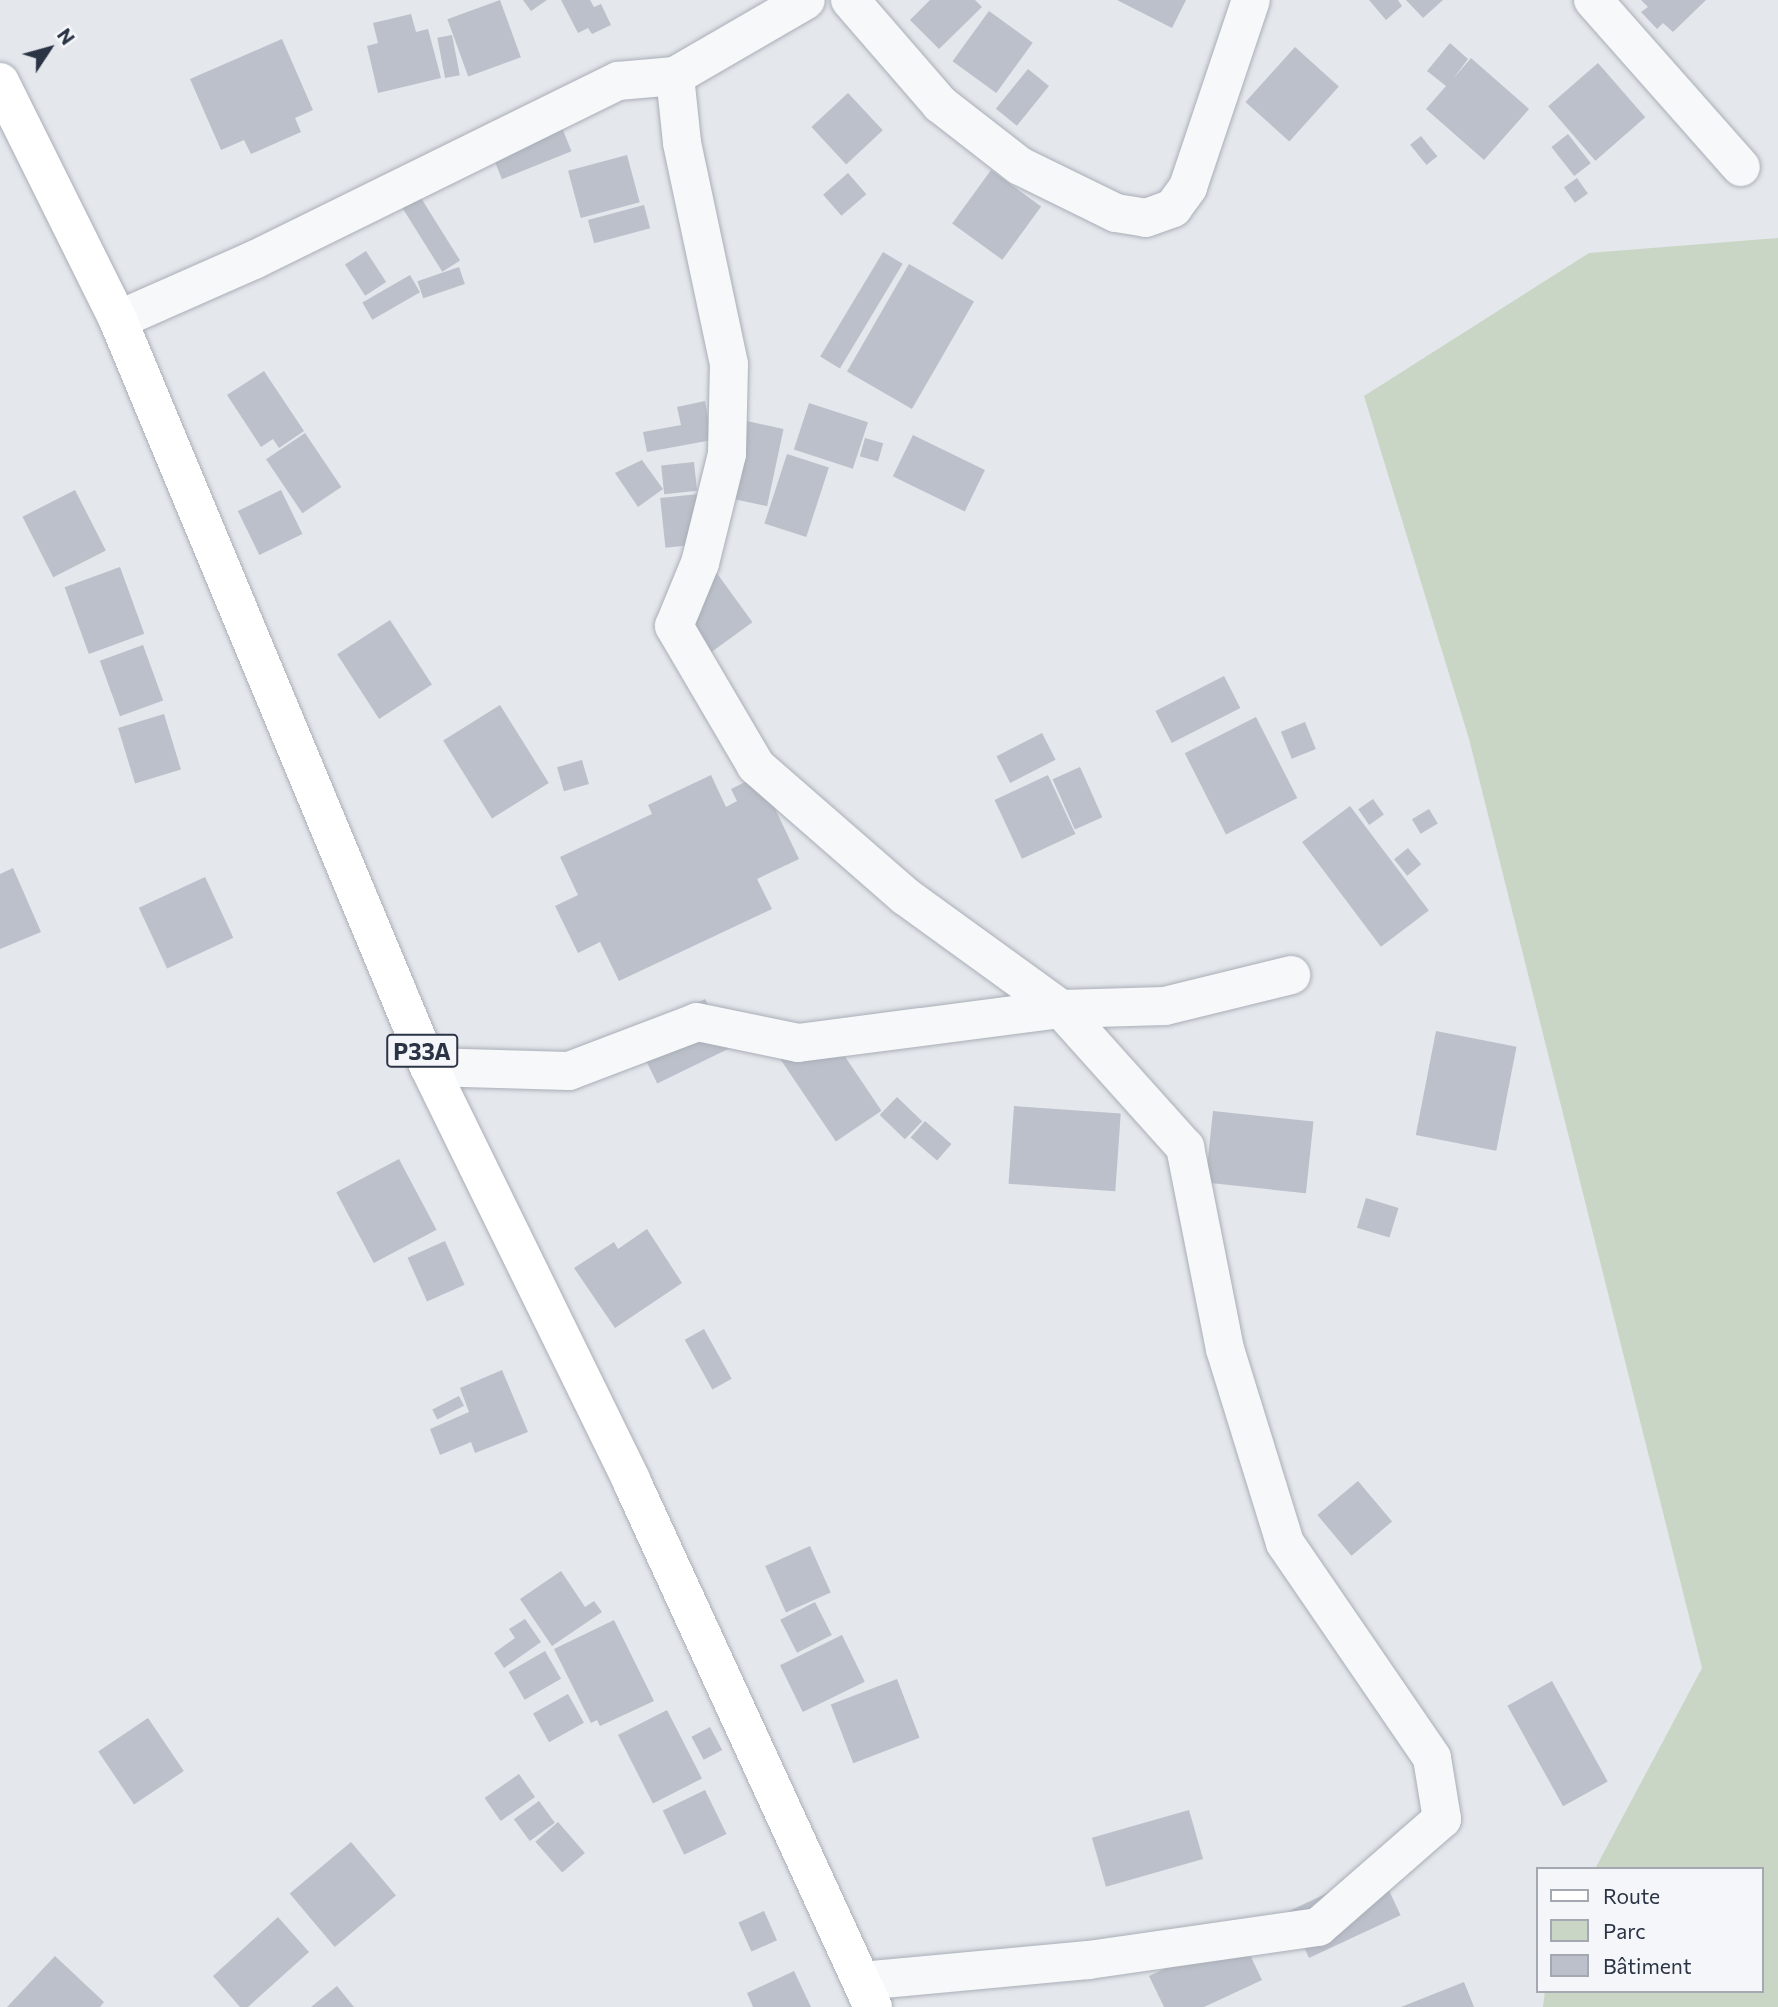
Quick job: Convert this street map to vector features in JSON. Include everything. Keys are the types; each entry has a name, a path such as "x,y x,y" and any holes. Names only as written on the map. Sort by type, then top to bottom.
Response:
{"main road":[{"name":"P33A","path":"0,82 118,320 429,1067 631,1480 868,1994"}],"street":[{"path":"118,320 254,260 618,81 676,76 806,0"},
{"path":"850,0 940,104 1020,166 1116,213 1146,218 1173,208 1188,187 1251,0"},
{"path":"1593,0 1741,167"},
{"path":"676,76 682,143 729,364 727,454 700,563 674,626 756,766 905,896 1061,1009 1185,1147 1225,1349 1285,1543 1432,1758 1442,1819 1318,1927 868,1994"},
{"path":"429,1067 569,1070 697,1022 798,1043 1061,1009 1165,1006 1291,975"}],"green space":[{"path":"1778,238 1778,2007 1543,2007 1545,1993 1764,1993 1764,1867 1596,1867 1702,1668 1469,739 1364,396 1589,253"}],"building":[{"path":"500,0 521,57 468,76 447,19"},
{"path":"523,0 547,0 531,11"},
{"path":"561,0 590,0 594,7 601,4 611,25 592,34 588,28 578,33"},
{"path":"930,0 975,0 982,7 939,49 910,20"},
{"path":"1117,0 1186,0 1172,28"},
{"path":"1369,0 1398,0 1402,6 1386,20"},
{"path":"1406,0 1443,0 1423,18"},
{"path":"1641,0 1706,0 1673,32 1663,23 1657,29 1641,12 1648,7"},
{"path":"989,11 1033,43 996,93 953,61"},
{"path":"411,14 416,32 428,29 441,78 378,93 367,46 378,43 373,23"},
{"path":"452,35 460,75 445,78 437,38"},
{"path":"282,39 313,110 295,118 301,132 251,154 244,140 221,150 190,79"},
{"path":"1450,43 1468,59 1453,79 1471,58 1529,109 1484,160 1426,109 1446,86 1427,71"},
{"path":"1295,47 1339,86 1289,141 1245,102"},
{"path":"1598,63 1645,117 1595,161 1548,106"},
{"path":"1028,69 1049,86 1017,126 996,109"},
{"path":"848,93 883,130 846,164 811,127"},
{"path":"552,103 571,151 502,179 482,131"},
{"path":"1568,134 1591,163 1574,176 1551,147"},
{"path":"1421,136 1437,156 1426,165 1410,145"},
{"path":"627,155 640,202 581,218 568,171"},
{"path":"991,170 1041,206 1002,260 952,223"},
{"path":"848,173 866,194 841,216 823,195"},
{"path":"406,174 460,261 442,272 388,185"},
{"path":"1577,178 1588,194 1575,203 1564,187"},
{"path":"644,205 650,228 594,243 588,220"},
{"path":"366,251 386,282 365,296 345,265"},
{"path":"883,252 903,264 840,368 820,357"},
{"path":"909,264 974,302 912,409 847,371"},
{"path":"459,267 465,284 423,298 417,281"},
{"path":"410,275 420,292 372,320 362,302"},
{"path":"264,371 304,431 279,448 273,439 261,447 227,395"},
{"path":"705,401 712,440 647,452 643,432 681,425 677,407"},
{"path":"809,403 868,422 853,469 794,450"},
{"path":"718,415 784,429 767,506 702,492"},
{"path":"305,433 341,487 302,513 266,459"},
{"path":"913,435 985,470 965,511 893,476"},
{"path":"865,438 883,443 878,462 860,456"},
{"path":"787,454 829,468 806,537 764,523"},
{"path":"642,460 663,489 638,507 615,473"},
{"path":"694,462 697,491 664,494 661,465"},
{"path":"75,490 106,551 53,577 22,517"},
{"path":"281,490 302,534 259,555 238,511"},
{"path":"698,494 703,544 665,548 660,498"},
{"path":"120,567 144,634 89,654 65,587"},
{"path":"716,572 752,622 710,653 674,603"},
{"path":"390,620 432,685 379,719 337,654"},
{"path":"143,645 163,700 120,716 100,661"},
{"path":"1224,676 1240,708 1172,743 1155,711"},
{"path":"500,705 549,783 492,819 443,741"},
{"path":"164,714 181,769 135,783 118,728"},
{"path":"1256,717 1297,798 1226,834 1185,753"},
{"path":"1305,722 1316,749 1292,759 1281,732"},
{"path":"1042,733 1056,760 1010,783 997,756"},
{"path":"582,760 589,784 564,791 557,767"},
{"path":"1080,767 1102,817 1075,829 1053,779"},
{"path":"711,775 726,807 737,801 731,789 759,775 799,859 757,879 772,909 619,981 600,942 578,953 555,906 578,895 560,857 652,814 648,805"},
{"path":"1048,775 1075,834 1022,859 995,800"},
{"path":"1373,799 1384,815 1369,825 1358,809"},
{"path":"1350,806 1429,911 1381,947 1302,842"},
{"path":"1429,809 1438,824 1421,834 1412,819"},
{"path":"1408,848 1421,864 1407,876 1394,859"},
{"path":"13,868 41,932 0,949 0,874"},
{"path":"205,877 233,938 167,969 139,908"},
{"path":"705,999 729,1048 657,1084 633,1034"},
{"path":"825,1027 881,1111 836,1141 779,1058"},
{"path":"1436,1031 1516,1047 1496,1151 1416,1135"},
{"path":"897,1097 922,1121 905,1139 880,1115"},
{"path":"1014,1106 1121,1113 1115,1191 1009,1184"},
{"path":"1213,1111 1313,1122 1306,1193 1205,1183"},
{"path":"925,1121 951,1144 937,1161 911,1138"},
{"path":"399,1159 437,1230 374,1263 336,1192"},
{"path":"1366,1198 1399,1208 1389,1238 1357,1228"},
{"path":"647,1229 682,1283 615,1328 574,1268 614,1242 618,1249"},
{"path":"445,1241 465,1285 427,1302 408,1258"},
{"path":"704,1329 732,1379 712,1390 685,1340"},
{"path":"502,1370 528,1432 475,1453 471,1442 440,1455 430,1429 469,1412 460,1388"},
{"path":"459,1396 464,1406 437,1419 432,1410"},
{"path":"1358,1481 1392,1522 1351,1556 1317,1515"},
{"path":"810,1546 831,1593 786,1613 765,1566"},
{"path":"561,1571 585,1607 594,1601 602,1612 552,1646 520,1599"},
{"path":"815,1602 832,1635 797,1653 780,1620"},
{"path":"525,1619 541,1642 504,1668 494,1653 515,1638 509,1629"},
{"path":"614,1620 654,1701 600,1726 597,1720 591,1723 554,1649"},
{"path":"842,1635 865,1682 803,1712 780,1665"},
{"path":"545,1651 561,1679 525,1700 509,1672"},
{"path":"897,1679 920,1738 853,1763 831,1704"},
{"path":"1552,1681 1608,1782 1563,1806 1507,1706"},
{"path":"568,1694 584,1723 549,1742 533,1713"},
{"path":"667,1710 702,1779 653,1804 618,1735"},
{"path":"148,1718 184,1771 134,1805 98,1752"},
{"path":"710,1727 722,1750 704,1760 691,1737"},
{"path":"519,1774 535,1797 501,1821 485,1798"},
{"path":"705,1790 726,1834 684,1855 663,1811"},
{"path":"539,1801 555,1823 530,1841 514,1819"},
{"path":"1189,1810 1203,1859 1106,1887 1092,1838"},
{"path":"558,1822 585,1853 562,1873 535,1842"},
{"path":"351,1842 396,1896 335,1947 290,1893"},
{"path":"1379,1869 1401,1915 1309,1958 1287,1912"},
{"path":"764,1911 777,1940 751,1952 738,1922"},
{"path":"278,1917 309,1952 248,2007 240,2007 213,1976"},
{"path":"1240,1934 1262,1980 1204,2007 1164,2007 1149,1976"},
{"path":"55,1956 104,2002 100,2007 7,2007"},
{"path":"794,1971 811,2007 753,2007 747,1993"},
{"path":"1464,1982 1474,2007 1401,2007"},
{"path":"337,1986 354,2007 311,2007"}]}
